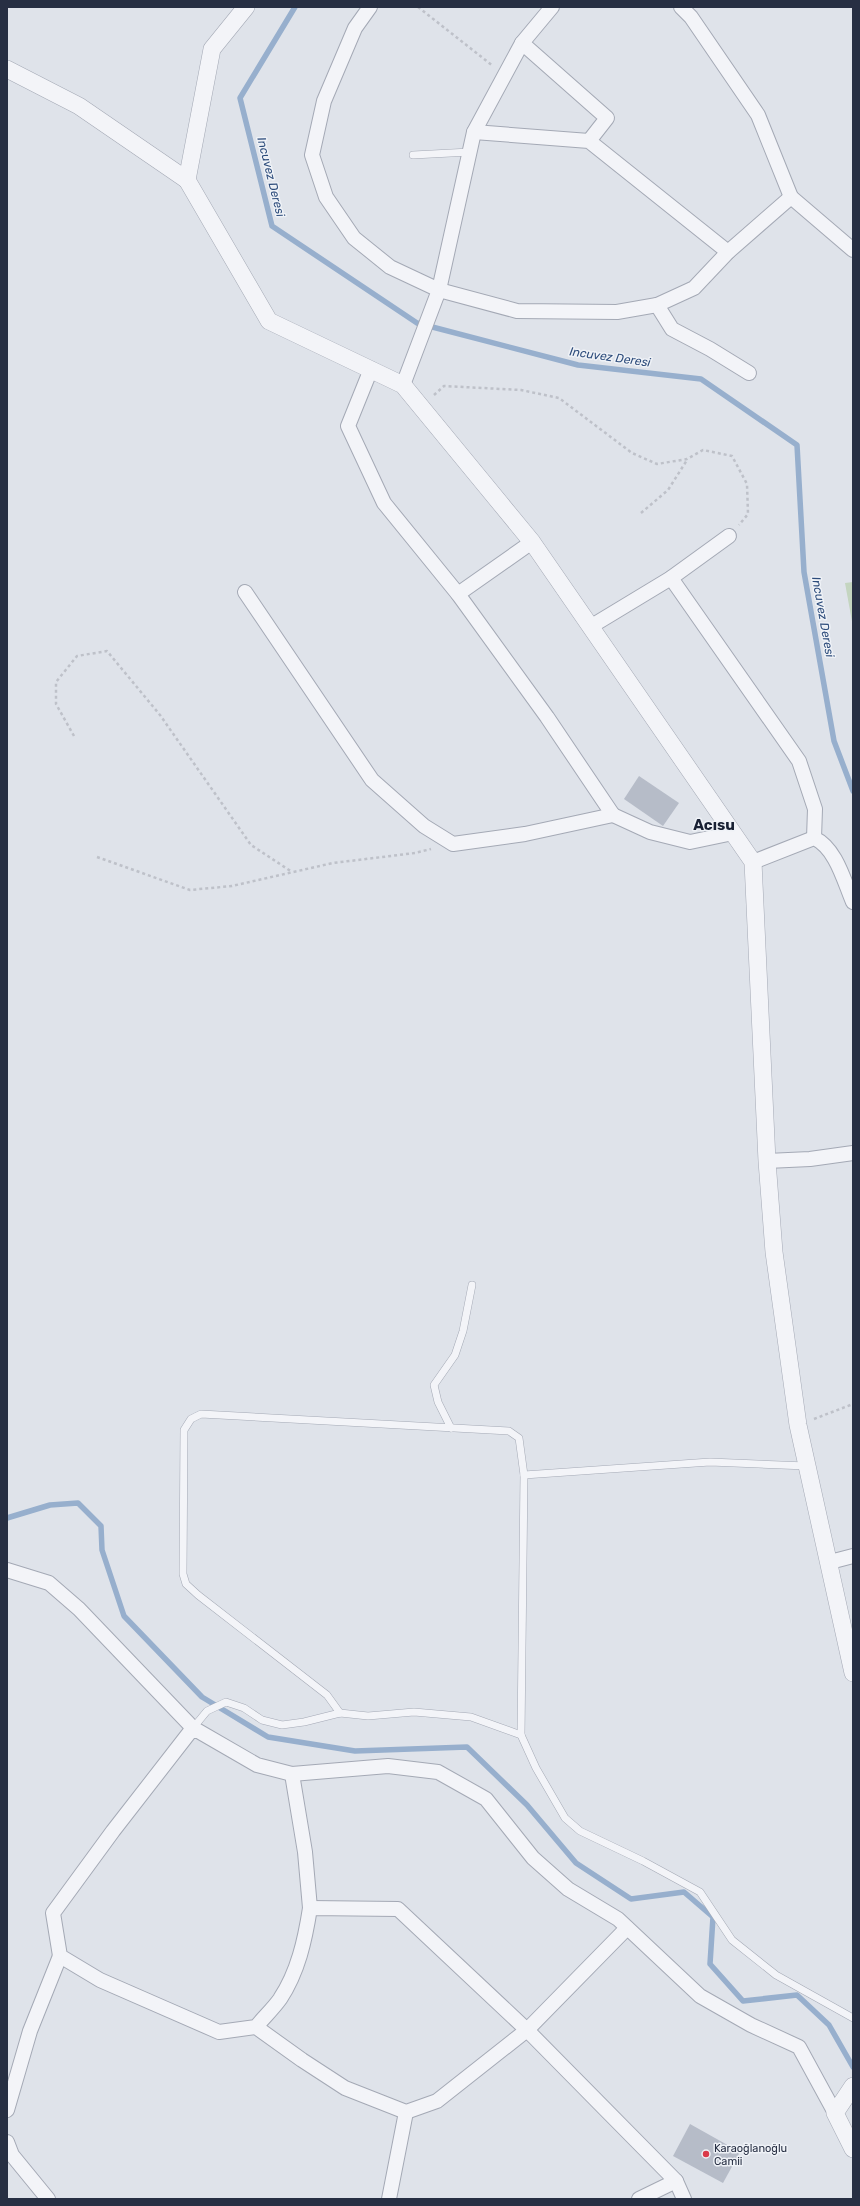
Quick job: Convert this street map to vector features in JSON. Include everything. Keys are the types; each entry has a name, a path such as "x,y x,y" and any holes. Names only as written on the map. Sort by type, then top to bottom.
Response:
{"street":[{"path":"186,180 212,50 246,7"},
{"path":"370,7 355,28 324,101 312,155 326,197 354,238 390,267 439,290 517,311 617,312 657,305 694,288 728,252 791,197"},
{"path":"403,385 439,290 474,132 522,44 552,7"},
{"path":"681,7 691,17 758,114 791,197 853,250"},
{"path":"522,44 607,118 589,141"},
{"path":"7,69 79,106 186,180 269,322 403,385 532,542 753,862 767,1161 774,1252 798,1425 830,1562 853,1673"},
{"path":"474,132 589,141 728,252"},
{"path":"657,305 672,329 710,349 749,373"},
{"path":"371,369 348,426 384,502 458,594 547,717 613,815 650,832 690,842 733,833"},
{"path":"590,627 671,578 729,536"},
{"path":"458,594 532,542"},
{"path":"671,578 799,761 815,809 814,838"},
{"path":"245,592 372,780 424,826 453,844 525,834 613,815"},
{"path":"753,862 814,838 823,842 835,861 853,902"},
{"path":"767,1161 810,1160 853,1153"},
{"path":"830,1562 853,1556"},
{"path":"7,1570 49,1583 79,1609 193,1728 257,1765 292,1774 388,1766 438,1772 486,1799 533,1858 568,1889 618,1919 700,1996 751,2026 799,2047 835,2112 853,2149"},
{"path":"7,2110 30,2031 60,1956 54,1913 113,1830 193,1728"},
{"path":"60,1956 100,1980 219,2032 256,2027 280,1999 297,1965 305,1938 310,1908 305,1852 292,1774"},
{"path":"310,1908 398,1909 527,2030 676,2181 684,2199"},
{"path":"256,2027 302,2060 346,2088 406,2112 437,2102 527,2030 627,1928"},
{"path":"835,2112 853,2086"},
{"path":"389,2199 406,2112"},
{"path":"7,2142 12,2155 48,2199"},
{"path":"639,2199 676,2181"}],"lane":[{"path":"413,155 470,152"},
{"path":"451,1428 438,1402 434,1385 455,1355 463,1331 472,1285"},
{"path":"340,1713 327,1695 186,1584 183,1574 184,1430 191,1419 201,1414 509,1431 519,1438 524,1474 521,1736 536,1768 565,1818 580,1831 643,1861 700,1892 732,1940 776,1975 853,2018"},
{"path":"524,1474 710,1462 808,1466"},
{"path":"193,1728 207,1711 226,1702 244,1708 262,1720 282,1725 304,1722 340,1713 368,1716 414,1712 470,1717 521,1736"}],"path":[{"path":"418,7 505,75"},
{"path":"421,408 444,386 521,390 559,398 632,452 657,464 687,459 703,450 732,456 747,484 748,514 729,536"},
{"path":"641,513 668,490 687,459"},
{"path":"74,736 56,704 56,682 77,656 107,651 160,715 251,845 292,872"},
{"path":"97,856 190,890 232,886 333,863 415,853 453,844"},
{"path":"798,1425 853,1404"}],"green space":[{"path":"853,582 853,627 845,583"}],"building":[{"path":"639,776 679,803 663,826 624,799"},
{"name":"Karaoğlanoğlu Camii","path":"690,2124 740,2152 723,2183 673,2156"}],"waterway":[{"name":"Incuvez Deresi","path":"295,7 240,98 272,226 417,323 578,365 701,379 797,445 804,572 834,741 853,791"},
{"path":"7,1518 50,1505 78,1503 101,1526 102,1550 124,1616 202,1697 268,1737 355,1751 467,1747 527,1805 576,1863 631,1899 684,1892 713,1917 710,1964 743,2001 797,1995 829,2025 853,2067"}],"place":[{"name":"Karaoğlanoğlu Camii","path":"706,2154"}],"district":[{"name":"Acısu","path":"714,825"}]}
